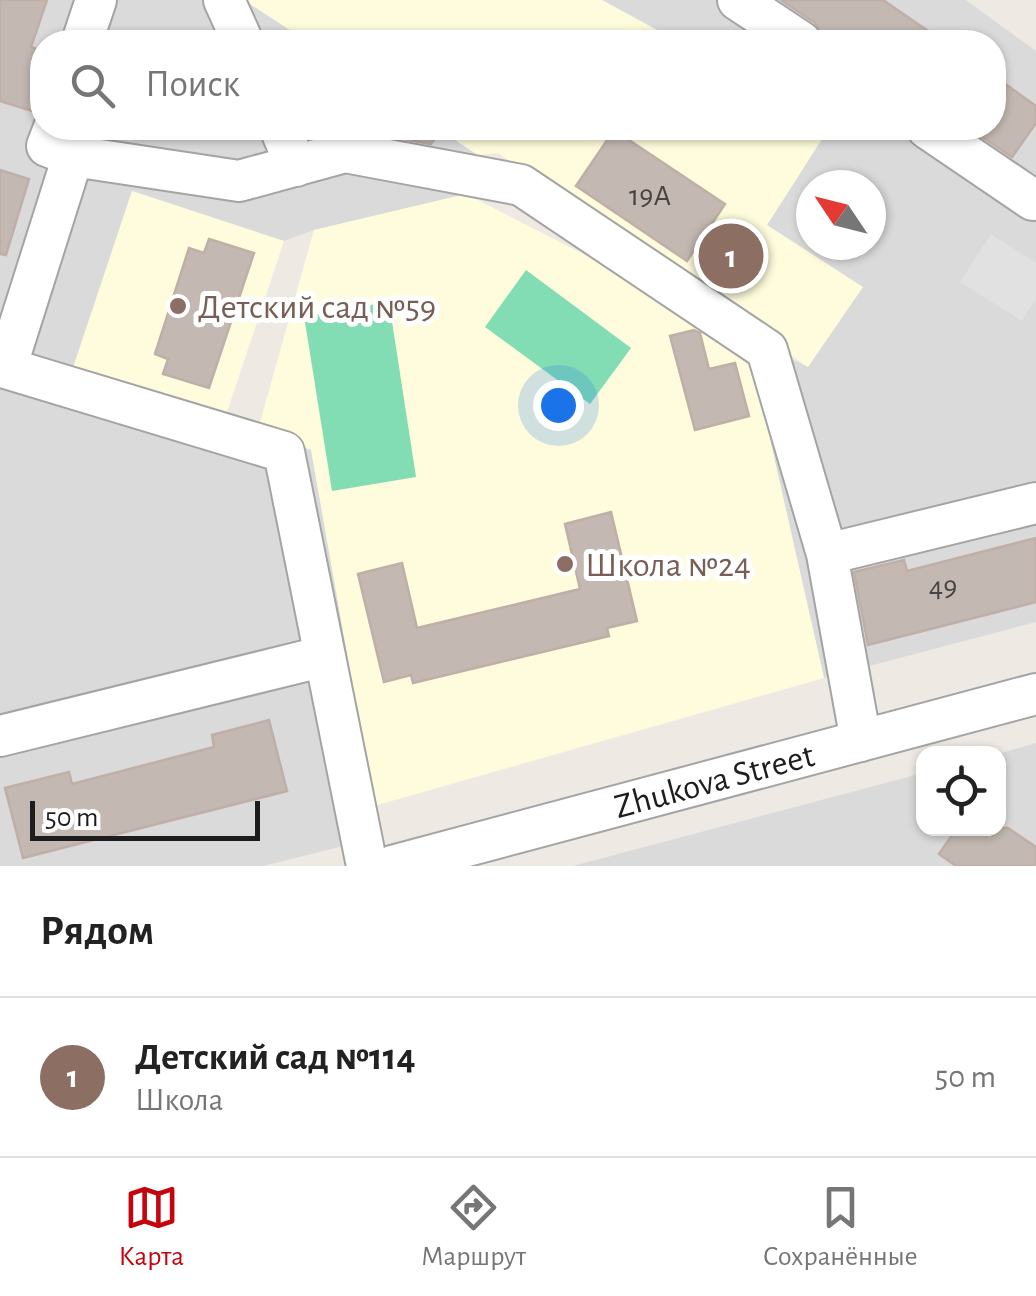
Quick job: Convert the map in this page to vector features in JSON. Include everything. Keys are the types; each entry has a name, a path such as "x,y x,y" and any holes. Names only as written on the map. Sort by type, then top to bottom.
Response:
{"street":[{"path":"86,30 96,0"},
{"path":"224,0 238,30"},
{"path":"738,0 783,30"},
{"path":"285,140 296,166"},
{"path":"944,140 1035,199"},
{"path":"367,866 284,452 3,367 63,142 239,181 345,152 521,185 767,350 828,554 861,741"},
{"path":"828,554 1036,503"},
{"path":"0,736 325,656"},
{"name":"Zhukova Street","path":"392,866 1036,694"}],"shaded area":[{"path":"0,0 244,0 290,30 30,30 30,140 455,140 478,155 466,194 314,230 284,241 132,191 72,370 311,449 374,805 375,838 263,866 0,866"},
{"path":"244,0 602,0 657,30 290,30"},
{"path":"602,0 966,0 1036,51 1036,622 824,678 751,355 669,298 808,367 767,225 796,180 796,260 886,260 886,170 802,170 821,140 1006,140 1006,30 657,30"},
{"path":"455,140 821,140 802,170 796,170 796,180 767,225 796,244 796,260 821,260 863,287 808,367 498,153 478,155"},
{"name":"Детский сад №59","path":"132,191 284,241 224,421 72,371"},
{"name":"Школа №24","path":"466,194 669,298 751,355 824,678 374,806 311,450 257,433 314,230"},
{"path":"991,234 1036,263 1036,298 1022,321 960,282"},
{"path":"1036,743 1036,866 573,866 916,775 916,836 1006,836 1006,752"}],"green space":[{"path":"526,270 631,348 590,404 485,327"},
{"path":"389,302 416,477 332,491 304,316"}],"building":[{"path":"0,0 47,0 37,30 30,30 30,110 0,101"},
{"path":"781,0 883,0 927,30 819,30"},
{"path":"1006,85 1036,106 1036,123 1012,157 987,140 1006,140"},
{"path":"607,140 629,140 725,204 687,261 576,186"},
{"path":"0,170 29,179 6,255 0,254"},
{"path":"209,239 254,253 209,388 163,374 168,359 155,354 189,248 204,253"},
{"path":"694,330 700,333 709,369 735,363 749,416 695,430 670,336"},
{"path":"611,512 637,621 607,628 609,636 413,683 411,675 384,682 358,574 402,563 417,628 580,589 565,524"},
{"path":"1036,538 1036,602 868,645 854,572 904,560 907,571"},
{"path":"269,720 287,791 23,858 5,788 69,772 72,784 214,747 212,735"},
{"path":"1008,828 1036,847 1036,866 956,866 939,854 951,836 1006,836"}],"place":[{"name":"Детский сад №114","path":"731,256"},
{"name":"Детский сад №59","path":"178,306"},
{"name":"Школа №24","path":"565,564"}]}
